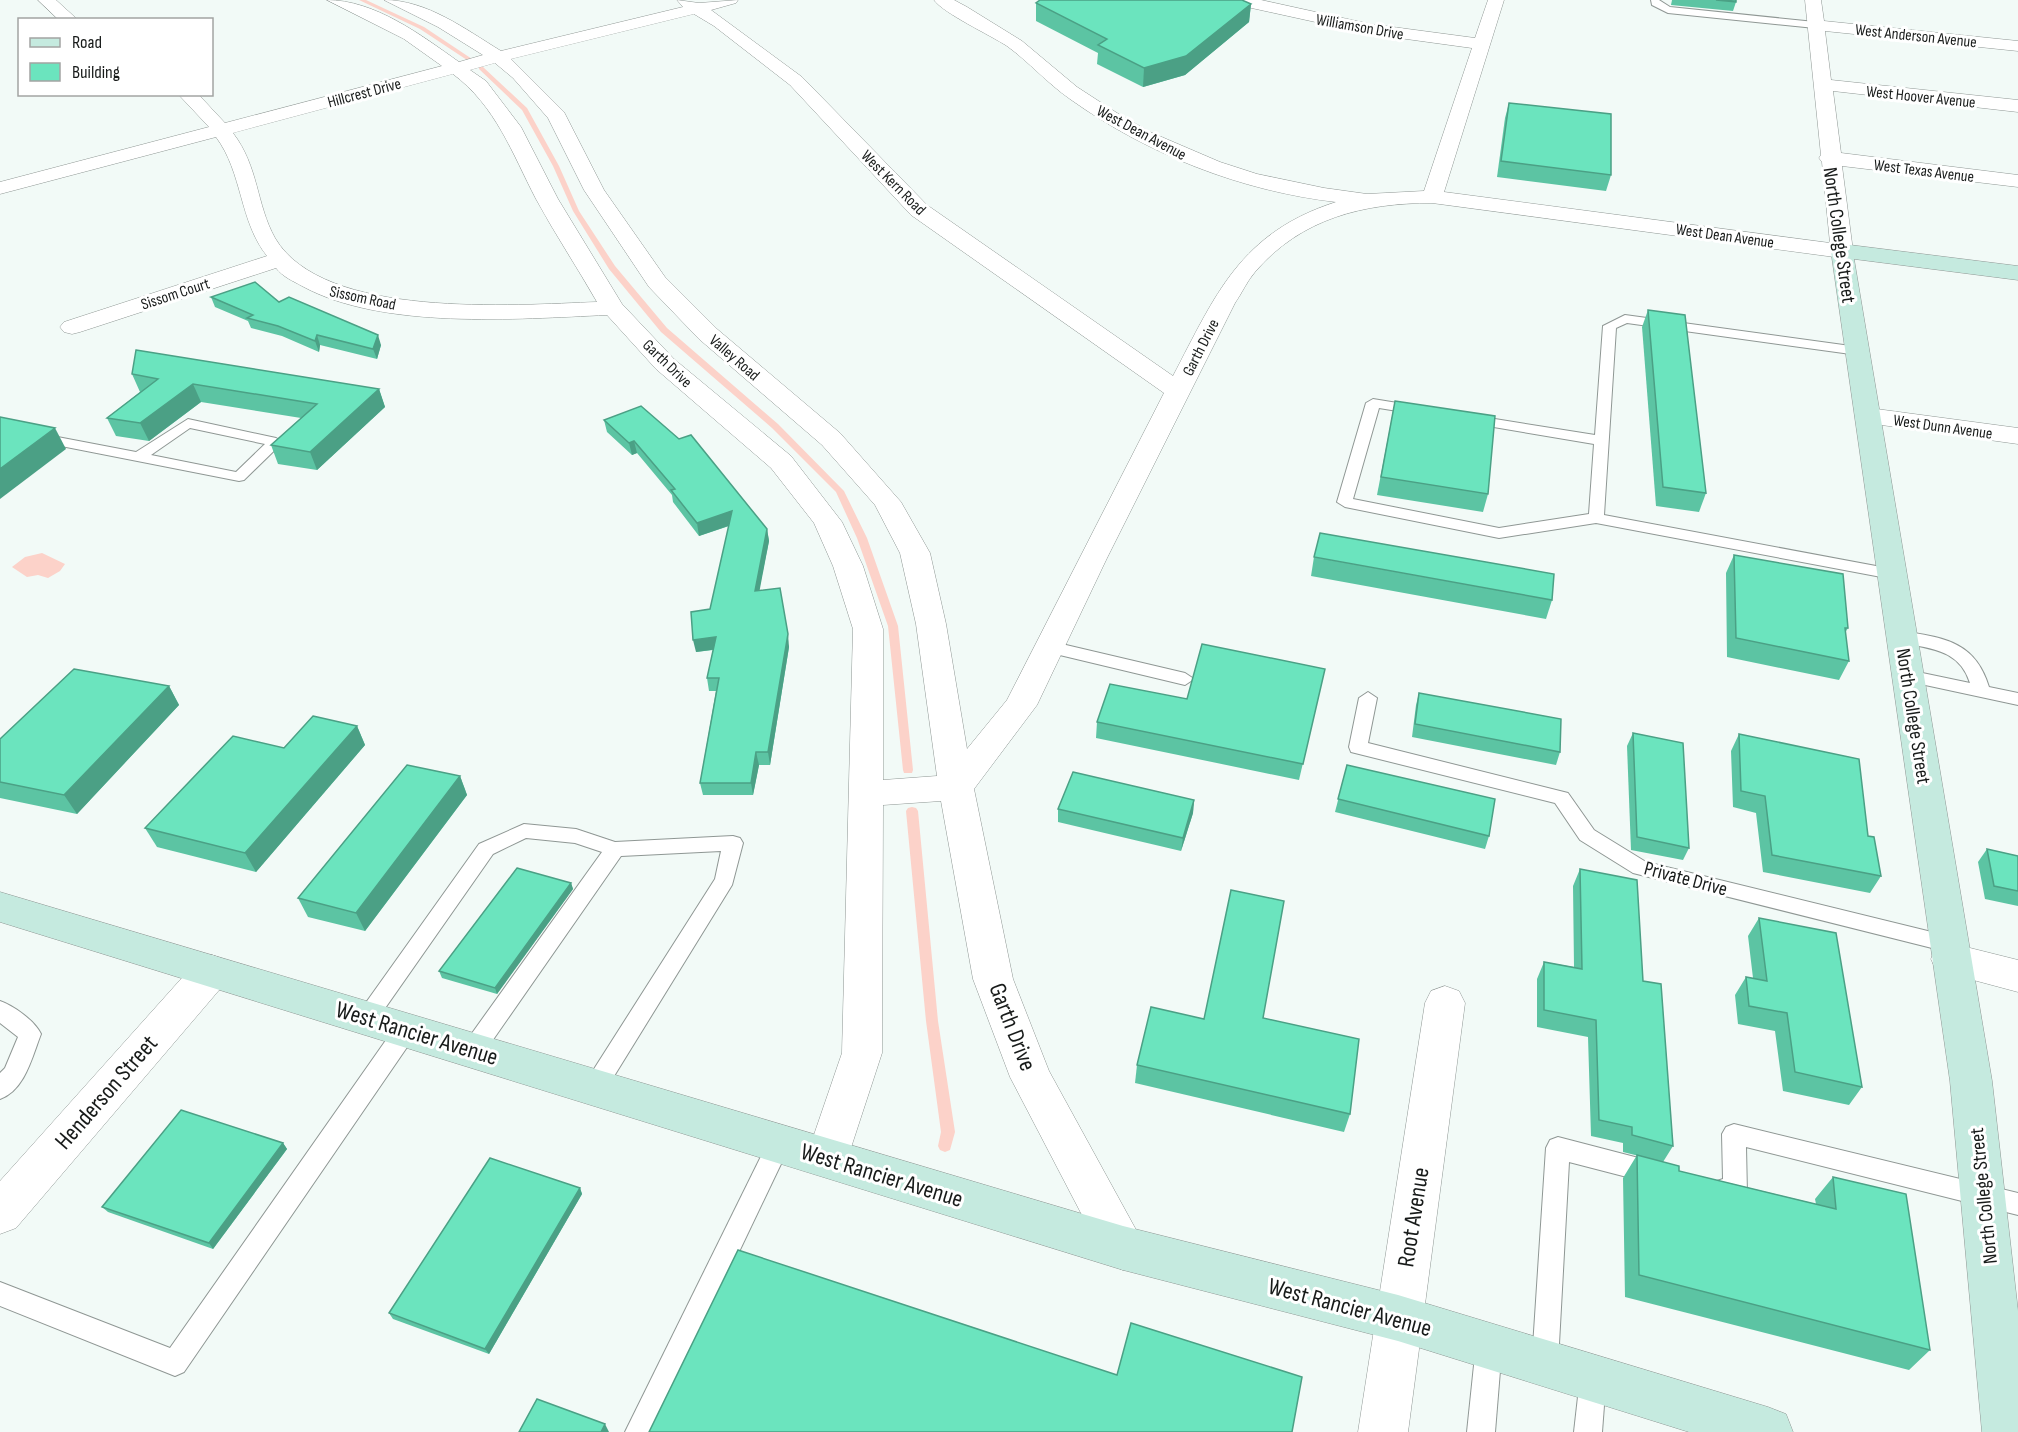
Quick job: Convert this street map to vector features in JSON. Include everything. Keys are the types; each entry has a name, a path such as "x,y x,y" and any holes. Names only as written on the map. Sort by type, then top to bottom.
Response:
{"street":[{"path":"46,0 68,18"},
{"name":"Garth Drive","path":"335,0 410,35 479,85 511,127 547,199 613,308 665,364 781,462 828,522 848,566 868,629 862,1053 828,1158"},
{"name":"Valley Road","path":"392,0 444,23 498,57 519,74 557,116 594,190 657,282 708,334 831,439 887,502 915,553 931,624 956,787"},
{"name":"Hillcrest Drive","path":"0,188 690,4 730,0"},
{"name":"West Dean Avenue","path":"942,0 990,27 1065,87 1123,126 1186,156 1299,189 1331,196 1371,200"},
{"name":"Williamson Drive","path":"1238,0 1370,29 1482,44"},
{"path":"1432,197 1496,0"},
{"name":"North College Street","path":"1813,0 1824,85 1829,158 1842,250 1971,1081 2007,1432"},
{"name":"West Kern Road","path":"690,4 796,81 919,210 1178,391"},
{"name":"West Anderson Avenue","path":"1815,25 2018,46"},
{"name":"West Hoover Avenue","path":"1824,85 2018,106"},
{"name":"Sissom Road","path":"189,96 203,108 238,156 265,242 278,260 329,292 365,301 475,313 613,308"},
{"name":"West Texas Avenue","path":"1829,158 2018,181"},
{"name":"Garth Drive","path":"1124,1248 1031,1077 993,979 956,787 1021,705 1198,348 1246,268 1273,242 1305,222 1371,200 1390,197 1432,197"},
{"name":"West Dean Avenue","path":"1432,197 2018,273"},
{"name":"Sissom Court","path":"72,327 278,260"},
{"name":"West Dunn Avenue","path":"1869,416 2018,436"},
{"path":"865,794 956,787"},
{"name":"West Rancier Avenue","path":"0,906 1124,1248 1398,1318 1768,1432"},
{"path":"1949,951 2018,976"},
{"name":"Henderson Street","path":"2,1208 213,971"},
{"name":"Root Avenue","path":"1383,1432 1445,1003"}],"lane":[{"path":"1655,0 1655,3 1668,10 1751,14 1815,25"},
{"path":"1596,518 1610,326 1625,319 1858,351"},
{"path":"1430,413 1373,403 1345,502 1500,533 1596,518 1892,573"},
{"path":"1453,417 1602,441"},
{"path":"0,430 239,477 276,442 188,423 139,457"},
{"path":"1902,637 1956,649 1966,658 1977,674 1981,691"},
{"path":"1049,647 1185,679"},
{"path":"1908,676 2018,699"},
{"name":"Private Drive","path":"1368,698 1358,747 1561,798 1587,835 1640,868 1949,951"},
{"path":"366,1018 486,849 524,831 576,836 615,849 734,843 725,880 595,1087"},
{"path":"473,1050 615,849"},
{"path":"0,1010 30,1034 14,1074 0,1089"},
{"path":"0,1294 175,1363 406,1030"},
{"path":"1545,1362 1558,1148 1735,1194 1734,1134 2018,1204"},
{"path":"639,1432 779,1143"},
{"path":"1481,1432 1489,1346"},
{"path":"1588,1432 1593,1378"}],"shaded area":[{"path":"42,553 65,564 60,571 48,578 38,575 27,577 12,567 25,557"}],"building":[{"path":"1040,0 1242,0 1251,4 1186,56 1144,68 1098,45 1107,39 1036,3"},
{"path":"1509,103 1611,114 1611,175 1501,161"},
{"path":"255,282 279,302 289,297 378,335 373,349 317,335 315,341 278,326 247,318 253,315 211,297"},
{"path":"1648,310 1685,315 1706,493 1663,487"},
{"path":"136,350 379,389 310,452 271,445 317,404 193,384 140,423 107,418 158,379 132,374"},
{"path":"1395,401 1495,416 1488,494 1381,477"},
{"path":"641,406 679,439 691,435 767,529 755,591 780,588 788,634 768,752 756,752 751,783 700,783 719,678 707,678 716,637 693,640 691,612 710,609 732,511 697,523 671,490 675,489 634,441 629,443 604,420"},
{"path":"0,417 55,428 0,469"},
{"path":"1320,533 1554,574 1552,600 1314,557"},
{"path":"1734,555 1843,574 1849,661 1736,638"},
{"path":"1202,644 1325,669 1303,764 1097,722 1110,684 1187,699"},
{"path":"74,669 169,686 64,795 0,782 0,739"},
{"path":"1419,693 1561,719 1560,752 1415,724"},
{"path":"313,716 357,726 245,853 145,828 233,736 284,748"},
{"path":"1633,733 1683,743 1689,848 1637,837"},
{"path":"1739,734 1859,759 1868,836 1874,837 1881,876 1772,855 1765,796 1741,791"},
{"path":"407,765 460,776 356,913 298,898"},
{"path":"1347,765 1495,799 1489,836 1338,799"},
{"path":"1073,772 1194,800 1183,838 1058,809"},
{"path":"1987,849 2018,856 2018,891 1994,886"},
{"path":"517,868 571,883 495,988 439,971"},
{"path":"1580,869 1637,880 1643,981 1661,984 1673,1146 1632,1135 1632,1127 1599,1120 1596,1020 1544,1010 1544,962 1582,969"},
{"path":"1231,890 1284,901 1263,1018 1359,1039 1350,1114 1137,1065 1151,1007 1204,1019"},
{"path":"1759,918 1836,933 1862,1087 1795,1072 1787,1013 1749,1006 1746,977 1767,981"},
{"path":"181,1110 283,1143 209,1243 102,1207"},
{"path":"1637,1155 1679,1166 1679,1171 1836,1209 1833,1177 1906,1194 1930,1350 1639,1275"},
{"path":"490,1158 580,1188 485,1349 389,1313"},
{"path":"738,1250 1117,1375 1131,1323 1302,1377 1292,1432 649,1432"},
{"path":"537,1399 605,1424 601,1432 519,1432"}],"waterway":[{"path":"362,0 422,28 469,59"},
{"path":"481,68 525,109 556,166 576,211 612,267 664,330 775,426 840,491 862,538 893,626 908,770"},
{"path":"912,811 932,1021 948,1132 945,1146"}]}
